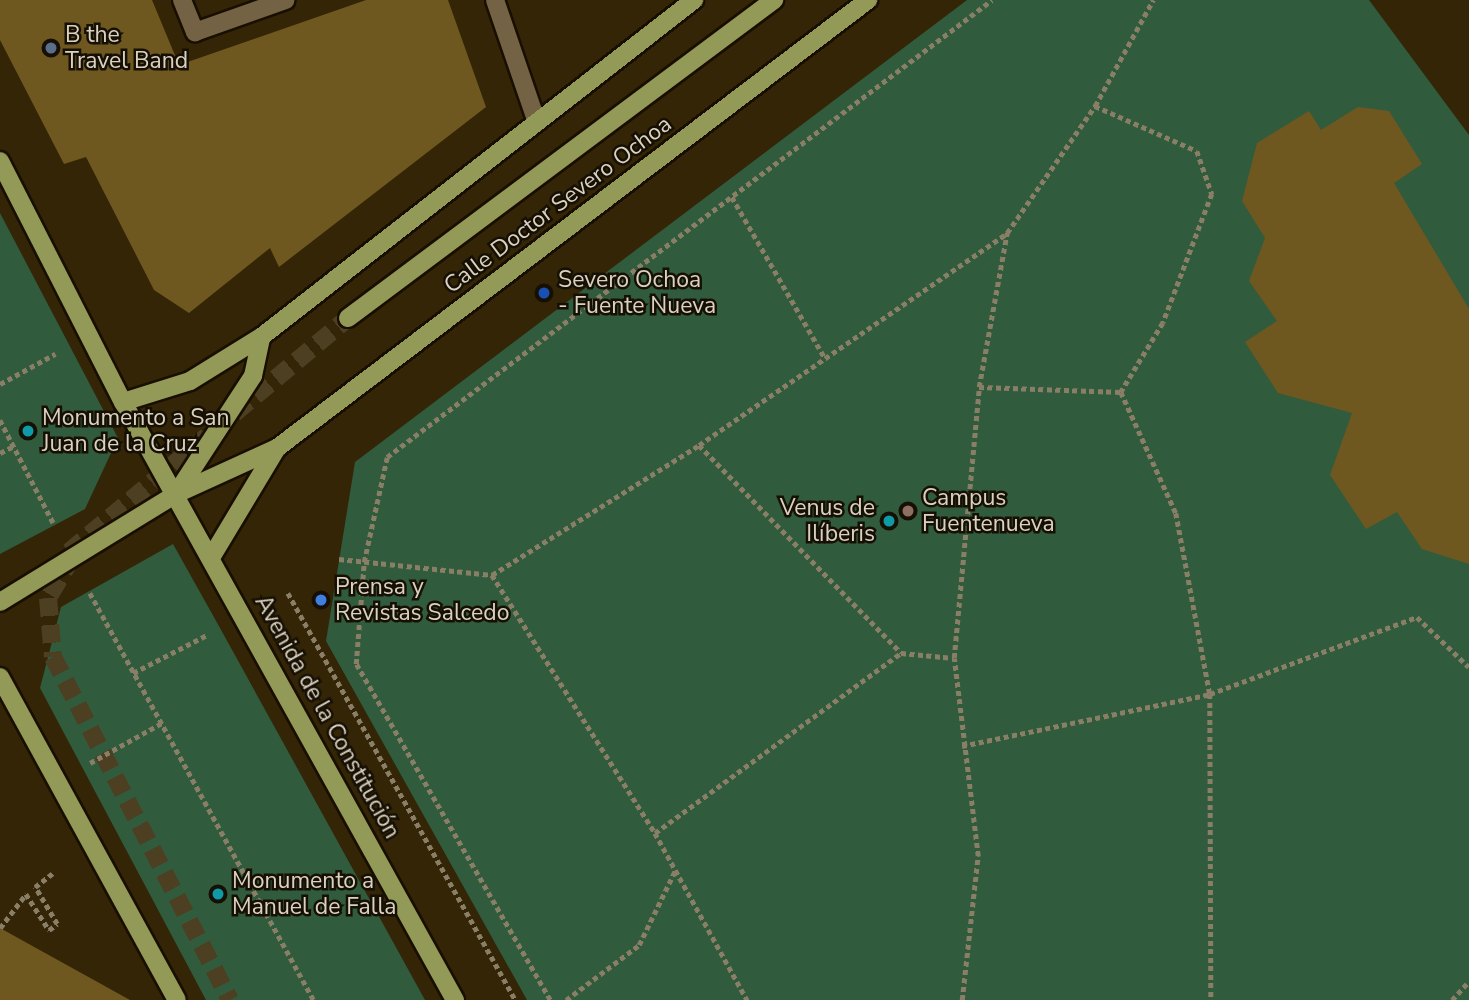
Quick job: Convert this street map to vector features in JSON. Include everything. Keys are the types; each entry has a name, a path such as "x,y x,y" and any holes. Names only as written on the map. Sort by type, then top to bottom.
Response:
{"main road":[{"path":"123,402 190,381 261,337 694,0"},
{"name":"Calle Doctor Severo Ochoa","path":"348,318 774,0"},
{"name":"Calle Doctor Severo Ochoa","path":"176,494 278,448 868,0"},
{"name":"Avenida de la Constitución","path":"0,160 123,402 212,556 455,1000"},
{"path":"0,602 176,494 253,376 261,337"},
{"name":"Calle Doctor Severo Ochoa","path":"212,556 278,448"},
{"path":"0,677 177,1000"}],"street":[{"path":"182,0 195,32 286,0"},
{"path":"495,0 536,121"}],"path":[{"path":"550,1000 356,664 364,562 387,457 992,0"},
{"path":"339,559 492,575 699,444 825,358 1007,233 1095,106 1153,0"},
{"path":"1095,106 1197,151 1212,194 1163,323 1121,392"},
{"path":"732,197 825,358"},
{"path":"962,1000 978,856 962,746 954,658 979,387 1007,233"},
{"path":"0,384 58,353"},
{"path":"979,387 1121,392"},
{"path":"1121,392 1176,513 1210,694 1211,1000"},
{"path":"0,420 54,524"},
{"path":"699,444 901,653 954,658"},
{"path":"0,453 13,446"},
{"path":"492,575 656,833 747,1000"},
{"path":"90,592 314,1000"},
{"path":"288,593 515,1000"},
{"path":"962,746 1210,694 1417,617 1469,667"},
{"path":"134,673 220,628"},
{"path":"656,833 901,653"},
{"path":"80,768 162,723"},
{"path":"566,1000 639,946 676,870"},
{"path":"0,928 26,894 49,930 57,925 35,887 54,872"},
{"path":"1452,1000 1469,981"}],"green space":[{"name":"Campus Fuentenueva","path":"967,0 1369,0 1469,135 1469,1000 527,1000 326,641 355,462"},
{"path":"0,213 118,438 85,509 0,554"},
{"path":"173,544 425,1000 206,1000 40,688 61,607"}],"building":[{"path":"0,0 152,0 179,65 366,0 448,0 486,107 279,267 270,248 189,313 154,290 86,157 64,164 0,40"},
{"path":"1358,107 1389,111 1422,164 1394,183 1469,309 1469,564 1422,549 1397,512 1366,529 1330,475 1352,413 1278,393 1245,342 1277,321 1249,281 1265,238 1242,201 1257,143 1309,111 1321,130"},
{"path":"0,928 130,1000 0,1000"}],"tunnel":[{"path":"69,552 348,318"},
{"path":"73,556 48,598 53,657 230,1000"}],"place":[{"name":"B the Travel Band","path":"51,48"},
{"name":"Severo Ochoa - Fuente Nueva","path":"544,293"},
{"name":"Monumento a San Juan de la Cruz","path":"28,431"},
{"name":"Campus Fuentenueva","path":"908,511"},
{"name":"Venus de Ilíberis","path":"889,521"},
{"name":"Prensa y Revistas Salcedo","path":"321,600"},
{"name":"Monumento a Manuel de Falla","path":"218,894"}]}
